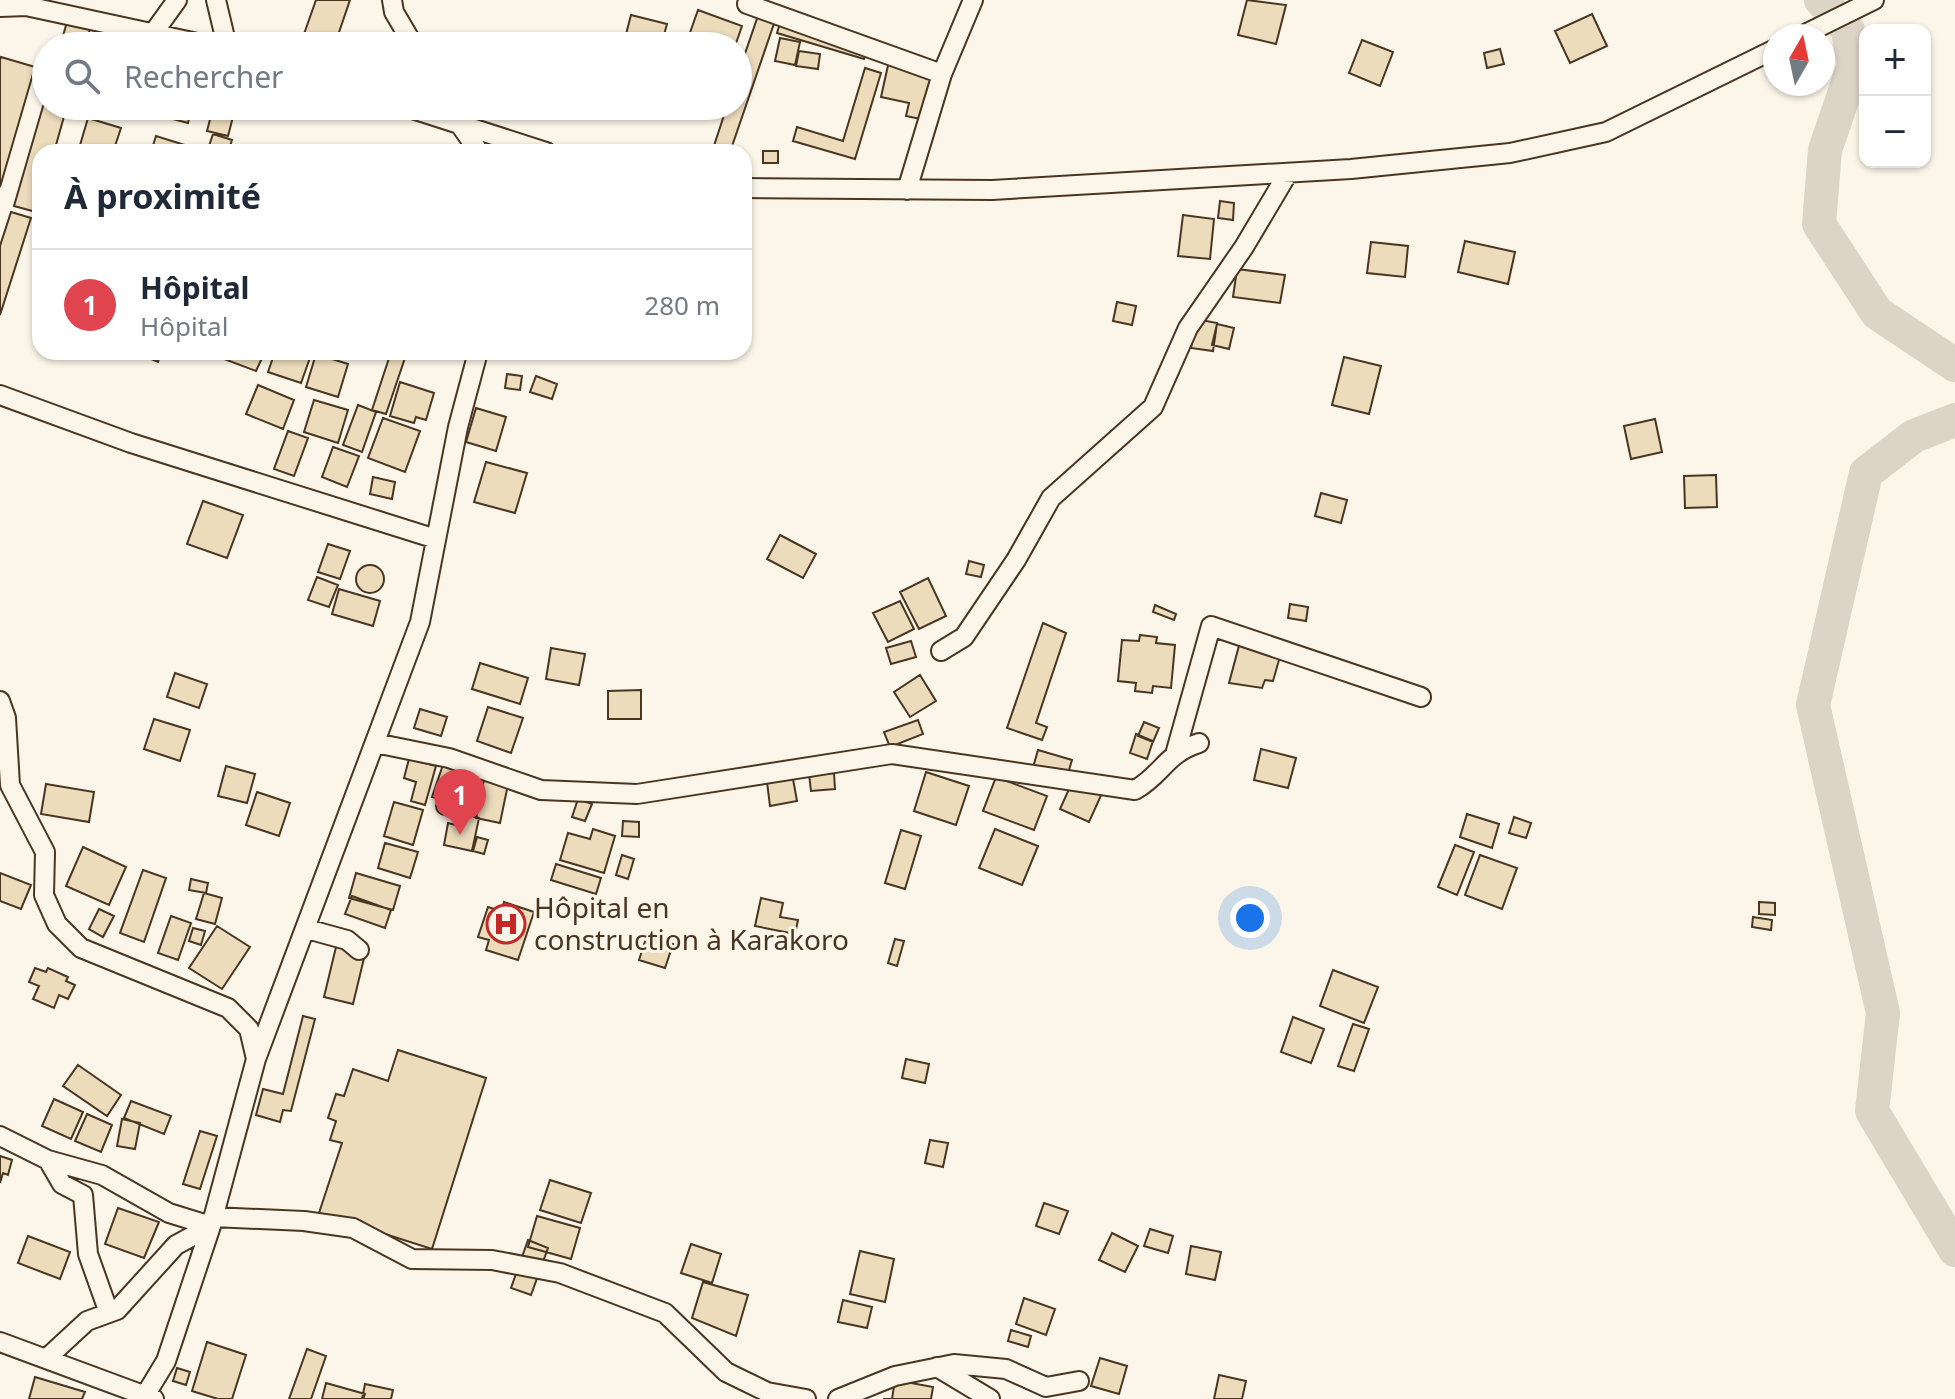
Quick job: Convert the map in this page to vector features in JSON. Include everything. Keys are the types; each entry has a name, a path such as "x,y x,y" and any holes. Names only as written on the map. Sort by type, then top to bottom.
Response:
{"street":[{"path":"0,7 26,6 154,32 177,0"},
{"path":"216,0 224,32"},
{"path":"392,0 394,12 406,32"},
{"path":"907,190 942,74 973,0"},
{"path":"1825,24 1874,0"},
{"path":"747,4 942,74"},
{"path":"752,188 992,190 1288,173 1510,153 1606,132 1763,55"},
{"path":"456,120 473,144"},
{"path":"467,120 525,144"},
{"path":"941,651 964,637 1016,560 1051,498 1153,407 1188,328 1244,247 1288,173"},
{"path":"0,1342 147,1398 166,1361 212,1222 256,1059 420,622 458,427 476,360"},
{"path":"0,395 131,443 436,539"},
{"path":"375,743 449,758 541,790 637,794 892,754 1135,790 1147,783 1176,751 1211,626 1421,697"},
{"path":"0,701 6,718 10,785 45,852 44,895 57,924 81,948 228,1008 249,1029 256,1059"},
{"path":"1176,751 1199,743"},
{"path":"307,929 347,940 359,950"},
{"path":"0,1136 48,1160 102,1175 169,1213 212,1222 304,1221 353,1228 412,1259 492,1260 560,1273 665,1313 726,1372 767,1392 806,1399"},
{"path":"48,1160 62,1184 83,1195 88,1254 109,1313"},
{"path":"47,1358 87,1321 117,1310 176,1245 212,1222"},
{"path":"838,1399 895,1376 954,1364 1006,1369 1046,1387 1079,1381"},
{"path":"937,1367 990,1399"}],"building":[{"path":"316,0 350,0 339,32 305,32"},
{"path":"1247,0 1286,5 1276,44 1238,35"},
{"path":"761,7 778,12 752,88 752,33"},
{"path":"698,10 742,26 740,32 690,32"},
{"path":"1592,14 1607,46 1570,63 1555,31"},
{"path":"631,15 667,24 665,32 627,32"},
{"path":"782,17 869,44 864,59 777,33"},
{"path":"67,22 90,29 89,32 64,32"},
{"path":"780,38 800,42 795,65 775,61"},
{"path":"1362,40 1393,52 1380,86 1349,73"},
{"path":"1500,49 1504,64 1487,68 1484,53"},
{"path":"799,51 820,54 818,69 796,66"},
{"path":"1,57 32,66 32,77 0,187"},
{"path":"889,61 941,72 930,121 906,116 909,103 881,97"},
{"path":"865,68 881,73 855,159 793,141 797,127 843,141"},
{"path":"39,120 63,120 56,144 32,144"},
{"path":"87,120 121,128 116,144 80,144"},
{"path":"210,120 232,120 228,136 207,131"},
{"path":"722,120 741,120 733,144 715,144"},
{"path":"213,134 232,140 231,144 210,144"},
{"path":"156,136 182,144 154,144"},
{"path":"32,144 32,211 14,206"},
{"path":"763,151 778,151 778,163 763,163"},
{"path":"1220,201 1234,203 1233,220 1218,218"},
{"path":"11,212 31,218 0,315 0,246"},
{"path":"1183,215 1214,219 1210,259 1178,256"},
{"path":"1465,241 1515,252 1508,284 1458,272"},
{"path":"1371,242 1408,246 1405,277 1367,273"},
{"path":"1237,269 1285,275 1280,303 1233,297"},
{"path":"1117,302 1136,306 1132,325 1113,321"},
{"path":"1196,319 1217,323 1213,351 1191,348"},
{"path":"1217,324 1234,328 1229,349 1212,345"},
{"path":"1344,357 1381,366 1369,414 1332,405"},
{"path":"227,360 261,360 256,371"},
{"path":"272,360 309,360 301,383 268,372"},
{"path":"314,360 335,360 348,364 338,397 306,387"},
{"path":"388,360 404,360 386,414 372,410"},
{"path":"507,374 522,376 520,390 505,388"},
{"path":"536,376 557,384 552,399 530,392"},
{"path":"400,382 434,393 426,420 416,417 414,423 390,416"},
{"path":"258,385 294,400 283,429 246,414"},
{"path":"314,400 348,410 338,443 304,432"},
{"path":"358,405 376,412 362,452 343,445"},
{"path":"476,408 506,417 496,451 466,442"},
{"path":"383,418 420,431 405,472 368,458"},
{"path":"1655,419 1662,452 1631,459 1624,426"},
{"path":"288,431 308,438 294,476 274,469"},
{"path":"333,447 359,456 347,487 322,477"},
{"path":"486,462 527,473 515,513 474,502"},
{"path":"1716,475 1717,507 1685,508 1684,476"},
{"path":"373,477 395,482 392,499 370,494"},
{"path":"1321,493 1347,500 1341,523 1315,516"},
{"path":"203,501 243,515 227,558 187,544"},
{"path":"780,535 816,554 803,578 767,559"},
{"path":"328,544 350,551 340,579 318,572"},
{"path":"969,561 984,565 981,577 966,574"},
{"path":"370,565 380,569 384,579 380,589 370,593 360,589 356,579 360,569"},
{"path":"317,577 338,585 329,607 308,600"},
{"path":"928,578 946,616 919,629 900,592"},
{"path":"339,589 380,601 373,626 332,614"},
{"path":"900,601 914,629 888,642 873,613"},
{"path":"1290,604 1308,607 1306,621 1288,618"},
{"path":"1155,605 1176,614 1174,620 1153,612"},
{"path":"1043,623 1066,633 1036,723 1047,727 1042,740 1007,728"},
{"path":"1140,635 1157,637 1156,643 1175,645 1171,688 1153,686 1152,693 1135,691 1136,683 1118,681 1122,640 1139,641"},
{"path":"911,641 916,657 891,664 886,648"},
{"path":"1240,642 1281,653 1273,681 1265,680 1262,688 1229,683"},
{"path":"551,648 585,654 579,685 546,679"},
{"path":"480,663 528,678 520,704 472,689"},
{"path":"175,673 207,684 199,708 167,697"},
{"path":"920,675 936,701 910,717 894,692"},
{"path":"641,690 641,719 608,719 608,691"},
{"path":"488,707 523,718 511,753 477,741"},
{"path":"420,709 447,717 441,736 414,728"},
{"path":"154,719 190,730 180,761 144,749"},
{"path":"918,720 923,734 890,747 884,732"},
{"path":"1144,722 1159,728 1153,742 1138,736"},
{"path":"1136,734 1153,741 1147,759 1130,753"},
{"path":"1261,749 1296,758 1288,788 1254,780"},
{"path":"1038,750 1072,760 1066,780 1032,771"},
{"path":"447,753 472,762 464,786 451,782 444,800 432,797"},
{"path":"409,759 436,766 425,805 411,801 416,782 404,778"},
{"path":"487,765 511,770 500,823 476,818"},
{"path":"226,766 255,774 247,803 218,796"},
{"path":"926,772 969,786 956,825 914,811"},
{"path":"834,773 835,789 811,791 809,774"},
{"path":"996,777 1047,796 1034,830 983,811"},
{"path":"1074,778 1103,791 1089,822 1060,809"},
{"path":"793,779 797,801 770,806 767,782"},
{"path":"46,784 94,792 89,822 41,814"},
{"path":"257,792 290,803 279,836 246,825"},
{"path":"445,797 454,806 445,815 436,806"},
{"path":"578,799 592,804 585,821 572,817"},
{"path":"394,802 423,810 413,845 384,836"},
{"path":"463,814 479,818 472,851 444,845 448,823 460,826"},
{"path":"1467,814 1499,824 1492,848 1460,837"},
{"path":"1514,817 1531,823 1526,838 1509,833"},
{"path":"623,821 639,822 639,837 622,836"},
{"path":"593,829 615,836 604,873 560,860 568,833 590,839"},
{"path":"995,829 1038,846 1022,885 979,868"},
{"path":"901,830 921,836 905,889 885,883"},
{"path":"477,837 488,840 484,854 473,851"},
{"path":"385,843 418,852 410,878 378,868"},
{"path":"1455,845 1474,852 1457,895 1438,887"},
{"path":"83,847 126,867 109,905 66,886"},
{"path":"622,855 634,859 628,879 616,875"},
{"path":"1480,855 1517,868 1502,909 1465,895"},
{"path":"556,864 601,878 596,894 551,880"},
{"path":"143,870 166,878 144,942 120,933"},
{"path":"0,873 31,885 21,909 0,901"},
{"path":"356,873 400,886 393,910 349,898"},
{"path":"191,879 208,883 206,893 189,890"},
{"path":"204,893 222,898 215,924 196,919"},
{"path":"352,896 391,910 385,928 345,914"},
{"path":"761,898 783,903 780,917 798,920 795,934 755,926"},
{"name":"Hôpital en construction à Karakoro","path":"504,902 534,912 518,960 486,950 489,940 478,937 488,907 501,911"},
{"path":"1759,902 1775,903 1775,915 1759,914"},
{"path":"99,909 114,916 103,937 89,929"},
{"path":"171,916 191,923 178,960 158,953"},
{"path":"1753,917 1772,920 1771,930 1752,927"},
{"path":"217,926 250,947 222,989 189,968"},
{"path":"193,928 205,931 201,945 189,941"},
{"path":"647,935 673,944 665,968 639,960"},
{"path":"895,939 904,941 897,966 888,963"},
{"path":"336,947 365,954 353,1004 324,997"},
{"path":"35,968 46,972 48,968 68,977 66,981 75,985 68,999 59,995 54,1008 33,999 39,986 29,982"},
{"path":"1333,970 1378,987 1364,1023 1320,1006"},
{"path":"303,1016 315,1019 291,1111 283,1110 280,1122 256,1115 263,1089 283,1094"},
{"path":"1293,1017 1324,1029 1311,1063 1281,1052"},
{"path":"1353,1024 1369,1029 1354,1071 1338,1066"},
{"path":"398,1050 486,1078 432,1249 319,1213 342,1143 330,1140 336,1121 328,1118 336,1094 344,1096 353,1069 388,1081"},
{"path":"906,1059 929,1064 925,1083 902,1078"},
{"path":"78,1065 121,1095 107,1116 63,1086"},
{"path":"54,1099 83,1112 71,1139 42,1126"},
{"path":"131,1101 171,1116 164,1134 124,1118"},
{"path":"87,1114 112,1125 101,1152 75,1141"},
{"path":"122,1119 140,1123 135,1149 117,1146"},
{"path":"200,1131 217,1136 200,1189 183,1184"},
{"path":"930,1140 948,1143 943,1167 925,1163"},
{"path":"0,1156 12,1160 8,1175 3,1173 0,1183"},
{"path":"550,1180 591,1193 581,1223 540,1210"},
{"path":"1044,1203 1068,1211 1059,1234 1036,1226"},
{"path":"118,1208 159,1222 144,1258 105,1244"},
{"path":"537,1216 580,1228 571,1259 528,1247"},
{"path":"1150,1229 1173,1236 1168,1253 1144,1246"},
{"path":"1112,1233 1138,1246 1125,1272 1099,1260"},
{"path":"28,1236 70,1252 60,1279 18,1263"},
{"path":"528,1240 548,1248 531,1295 511,1288"},
{"path":"691,1244 721,1254 712,1283 681,1273"},
{"path":"1191,1246 1221,1252 1215,1280 1186,1274"},
{"path":"860,1251 894,1259 885,1302 850,1294"},
{"path":"703,1282 748,1295 736,1336 692,1318"},
{"path":"1024,1298 1055,1309 1046,1335 1016,1324"},
{"path":"843,1300 872,1307 867,1328 838,1322"},
{"path":"1011,1330 1031,1336 1028,1347 1008,1341"},
{"path":"207,1342 246,1355 232,1399 218,1399 192,1391"},
{"path":"307,1349 326,1356 311,1399 289,1399"},
{"path":"1100,1358 1127,1366 1119,1394 1091,1386"},
{"path":"177,1368 190,1372 186,1385 173,1381"},
{"path":"1219,1375 1246,1381 1242,1399 1214,1399"},
{"path":"35,1377 85,1392 82,1399 29,1399"},
{"path":"895,1380 933,1387 931,1399 892,1399"},
{"path":"326,1383 365,1394 363,1399 322,1399"},
{"path":"365,1384 393,1390 391,1399 362,1399"}],"waterway":[{"path":"1821,0 1848,30 1854,65 1825,150 1819,224 1877,313 1955,365"},
{"path":"1955,420 1914,436 1866,473 1813,705 1883,1013 1872,1111 1955,1250"}],"place":[{"name":"Hôpital","path":"460,835"},
{"name":"Hôpital en construction à Karakoro","path":"506,924"}]}
